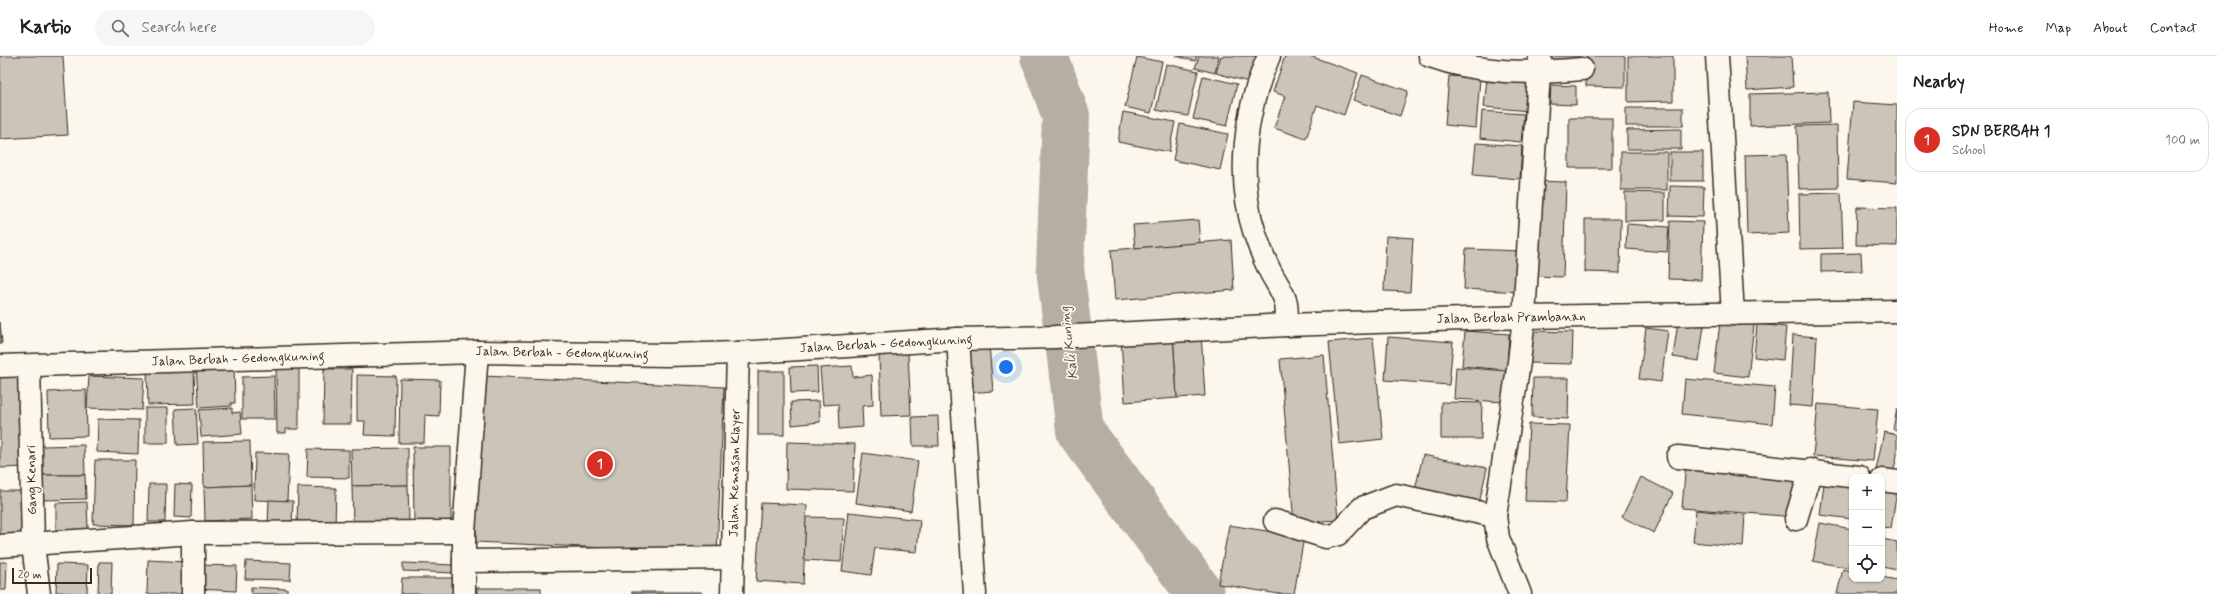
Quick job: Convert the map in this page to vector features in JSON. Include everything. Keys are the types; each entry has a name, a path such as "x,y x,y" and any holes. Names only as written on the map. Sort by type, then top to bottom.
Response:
{"street":[{"path":"1269,56 1258,82 1246,139 1245,173 1247,204 1255,234 1269,270 1281,291 1286,304 1287,325"},
{"path":"1430,56 1453,64 1499,72 1540,64 1582,69"},
{"path":"1717,56 1733,314"},
{"path":"1520,594 1498,538 1495,516 1519,362 1524,317 1540,64"},
{"name":"Jalan Berbah Prambanan","path":"1124,333 1287,325 1524,317 1897,311"},
{"name":"Jalan Berbah - Gedongkuning","path":"0,366 477,352 667,355 738,353 958,339 1124,333"},
{"path":"958,339 975,594"},
{"path":"464,594 464,532 477,352"},
{"name":"Jalan Kemasan Klayer","path":"732,594 738,353"},
{"name":"Gang Kenari","path":"29,366 33,544 39,594"},
{"path":"1678,457 1811,470 1849,476"},
{"path":"1796,519 1811,470"},
{"path":"1885,480 1897,482"},
{"path":"1275,520 1326,537 1338,534 1362,508 1396,495 1495,516"},
{"path":"0,546 193,533 464,532"},
{"path":"193,533 193,594"},
{"path":"464,561 733,558"}],"building":[{"path":"0,56 63,56 68,135 0,139"},
{"path":"1176,56 1197,56 1195,61"},
{"path":"1199,56 1219,56 1215,73 1195,68"},
{"path":"1221,56 1260,56 1252,83 1216,73"},
{"path":"1285,56 1310,56 1358,73 1344,115 1317,105 1306,139 1274,128 1285,96 1273,92"},
{"path":"1548,56 1580,56 1580,62 1548,62"},
{"path":"1586,56 1625,56 1625,87 1586,86"},
{"path":"1628,56 1673,56 1673,101 1628,102"},
{"path":"1745,56 1791,56 1793,87 1747,90"},
{"path":"1137,57 1162,62 1151,113 1125,107"},
{"path":"1166,64 1198,71 1188,116 1156,110"},
{"path":"1362,75 1408,91 1400,116 1353,100"},
{"path":"1203,76 1237,84 1227,126 1193,119"},
{"path":"1449,76 1480,78 1476,128 1445,125"},
{"path":"1487,78 1532,81 1529,111 1484,107"},
{"path":"1551,85 1576,86 1576,105 1550,104"},
{"path":"1828,92 1829,123 1750,126 1750,94"},
{"path":"1853,102 1897,105 1897,183 1847,179"},
{"path":"1626,108 1683,108 1683,126 1626,126"},
{"path":"1482,111 1524,114 1521,142 1480,138"},
{"path":"1123,112 1175,122 1169,152 1118,142"},
{"path":"1569,118 1612,118 1612,168 1569,168"},
{"path":"1180,124 1228,134 1220,170 1173,160"},
{"path":"1837,125 1838,188 1799,189 1797,126"},
{"path":"1681,129 1681,149 1627,149 1627,130"},
{"path":"1476,143 1522,146 1520,179 1473,175"},
{"path":"1621,152 1667,152 1667,190 1621,190"},
{"path":"1670,152 1703,152 1703,181 1670,181"},
{"path":"1786,154 1789,233 1747,235 1745,155"},
{"path":"1536,181 1566,182 1563,277 1533,276"},
{"path":"1670,186 1704,187 1703,217 1669,216"},
{"path":"1625,192 1665,193 1665,220 1625,221"},
{"path":"1841,193 1843,248 1800,249 1799,194"},
{"path":"1857,207 1897,208 1897,246 1856,245"},
{"path":"1585,219 1621,219 1620,273 1585,272"},
{"path":"1198,220 1200,243 1135,248 1133,225"},
{"path":"1670,221 1703,222 1701,280 1668,279"},
{"path":"1627,224 1669,227 1667,252 1626,249"},
{"path":"1386,236 1413,238 1410,292 1384,291"},
{"path":"1231,240 1234,290 1115,300 1111,250"},
{"path":"1466,249 1521,251 1519,292 1464,289"},
{"path":"1861,253 1862,271 1821,272 1821,254"},
{"path":"0,322 2,343 0,344"},
{"path":"1678,322 1704,326 1699,361 1673,357"},
{"path":"1720,322 1754,325 1748,377 1714,373"},
{"path":"1757,324 1786,327 1783,360 1754,357"},
{"path":"1646,328 1668,331 1661,382 1639,379"},
{"path":"1465,331 1509,334 1507,370 1462,366"},
{"path":"1531,331 1573,332 1572,364 1530,363"},
{"path":"1201,333 1205,396 1177,398 1173,335"},
{"path":"1173,335 1177,398 1125,402 1121,339"},
{"path":"1793,335 1817,337 1813,407 1789,405"},
{"path":"1388,337 1453,342 1449,385 1385,380"},
{"path":"1373,338 1383,439 1339,444 1329,342"},
{"path":"989,345 993,391 966,393 963,347"},
{"path":"908,353 911,415 881,416 879,354"},
{"path":"1324,355 1338,520 1294,523 1280,359"},
{"path":"234,364 235,403 231,403 231,406 199,408 196,367"},
{"path":"276,366 299,366 299,429 286,429 286,433 277,433"},
{"path":"817,366 818,392 791,393 790,367"},
{"path":"852,366 853,377 872,375 873,405 862,406 863,427 839,429 838,404 823,405 820,368"},
{"path":"1456,367 1507,371 1505,402 1454,399"},
{"path":"324,369 352,369 351,424 323,424"},
{"path":"194,371 195,404 148,405 147,372"},
{"path":"758,371 784,371 784,435 758,435"},
{"path":"357,375 396,376 395,436 364,435 365,421 357,421"},
{"path":"23,376 27,467 0,468 0,377"},
{"path":"89,376 144,378 142,410 87,408"},
{"path":"274,376 275,419 242,419 242,377"},
{"path":"483,376 724,387 717,553 475,542"},
{"path":"1533,378 1569,378 1568,419 1532,417"},
{"path":"400,379 440,380 439,416 425,415 424,443 399,443"},
{"path":"1685,379 1775,387 1772,424 1682,414"},
{"path":"86,390 87,436 49,437 48,392"},
{"path":"819,401 820,422 792,425 791,402"},
{"path":"1441,402 1482,403 1481,439 1441,439"},
{"path":"1818,404 1878,409 1873,461 1813,456"},
{"path":"145,408 168,408 168,443 145,443"},
{"path":"196,408 198,444 177,445 175,409"},
{"path":"232,408 232,413 240,412 242,434 201,437 199,410"},
{"path":"1897,409 1897,430 1893,429"},
{"path":"938,416 939,446 913,446 912,417"},
{"path":"98,419 139,420 138,454 97,452"},
{"path":"1529,424 1570,425 1566,502 1525,501"},
{"path":"1884,432 1897,435 1897,455 1893,474 1876,470"},
{"path":"250,441 251,485 204,487 203,442"},
{"path":"787,442 855,444 853,491 786,489"},
{"path":"84,445 85,475 43,475 42,446"},
{"path":"413,447 451,447 451,523 414,523"},
{"path":"408,448 408,485 352,486 351,449"},
{"path":"308,449 349,450 349,478 307,477"},
{"path":"255,453 289,454 287,501 254,500"},
{"path":"863,453 918,461 911,511 856,503"},
{"path":"1423,455 1487,468 1478,508 1414,494"},
{"path":"95,460 135,460 134,525 93,524"},
{"path":"1686,462 1800,472 1796,517 1682,508"},
{"path":"43,475 85,475 86,499 43,500"},
{"path":"1825,476 1849,479 1849,519 1820,515"},
{"path":"1641,477 1673,493 1654,533 1622,517"},
{"path":"149,484 166,484 165,522 148,522"},
{"path":"175,484 192,485 191,518 174,517"},
{"path":"251,485 252,519 205,521 204,487"},
{"path":"408,485 409,523 353,524 352,486"},
{"path":"298,487 336,488 335,526 297,526"},
{"path":"1885,489 1897,491 1891,528 1885,527"},
{"path":"0,491 25,491 25,538 0,538"},
{"path":"269,500 293,501 292,526 268,525"},
{"path":"87,502 88,529 56,530 56,503"},
{"path":"761,503 807,505 803,584 756,581"},
{"path":"1696,510 1745,515 1743,547 1693,542"},
{"path":"849,512 920,520 917,552 875,548 871,575 842,571"},
{"path":"806,517 844,518 841,562 804,560"},
{"path":"1820,523 1849,528 1849,568 1813,561"},
{"path":"1229,525 1304,537 1294,594 1279,594 1218,584"},
{"path":"1885,540 1897,542 1897,570 1885,568"},
{"path":"148,560 188,562 186,594 147,594"},
{"path":"246,561 291,563 290,580 245,579"},
{"path":"0,562 7,562 6,590 0,590"},
{"path":"99,562 112,562 111,594 98,594"},
{"path":"403,563 456,565 455,573 403,571"},
{"path":"57,564 88,565 87,594 56,592"},
{"path":"198,565 237,566 236,591 197,589"},
{"path":"1843,569 1849,570 1849,582 1885,582 1885,578 1897,580 1897,594 1837,594"},
{"path":"402,578 453,578 453,594 401,594"},
{"path":"251,587 287,589 287,594 251,594"},
{"path":"477,588 541,588 541,594 477,594"},
{"path":"632,592 701,592 701,594 632,594"}],"waterway":[{"name":"Kali Kuning","path":"1044,56 1066,116 1060,268 1080,431 1200,594"}],"place":[{"name":"SDN BERBAH 1","path":"600,464"}]}
